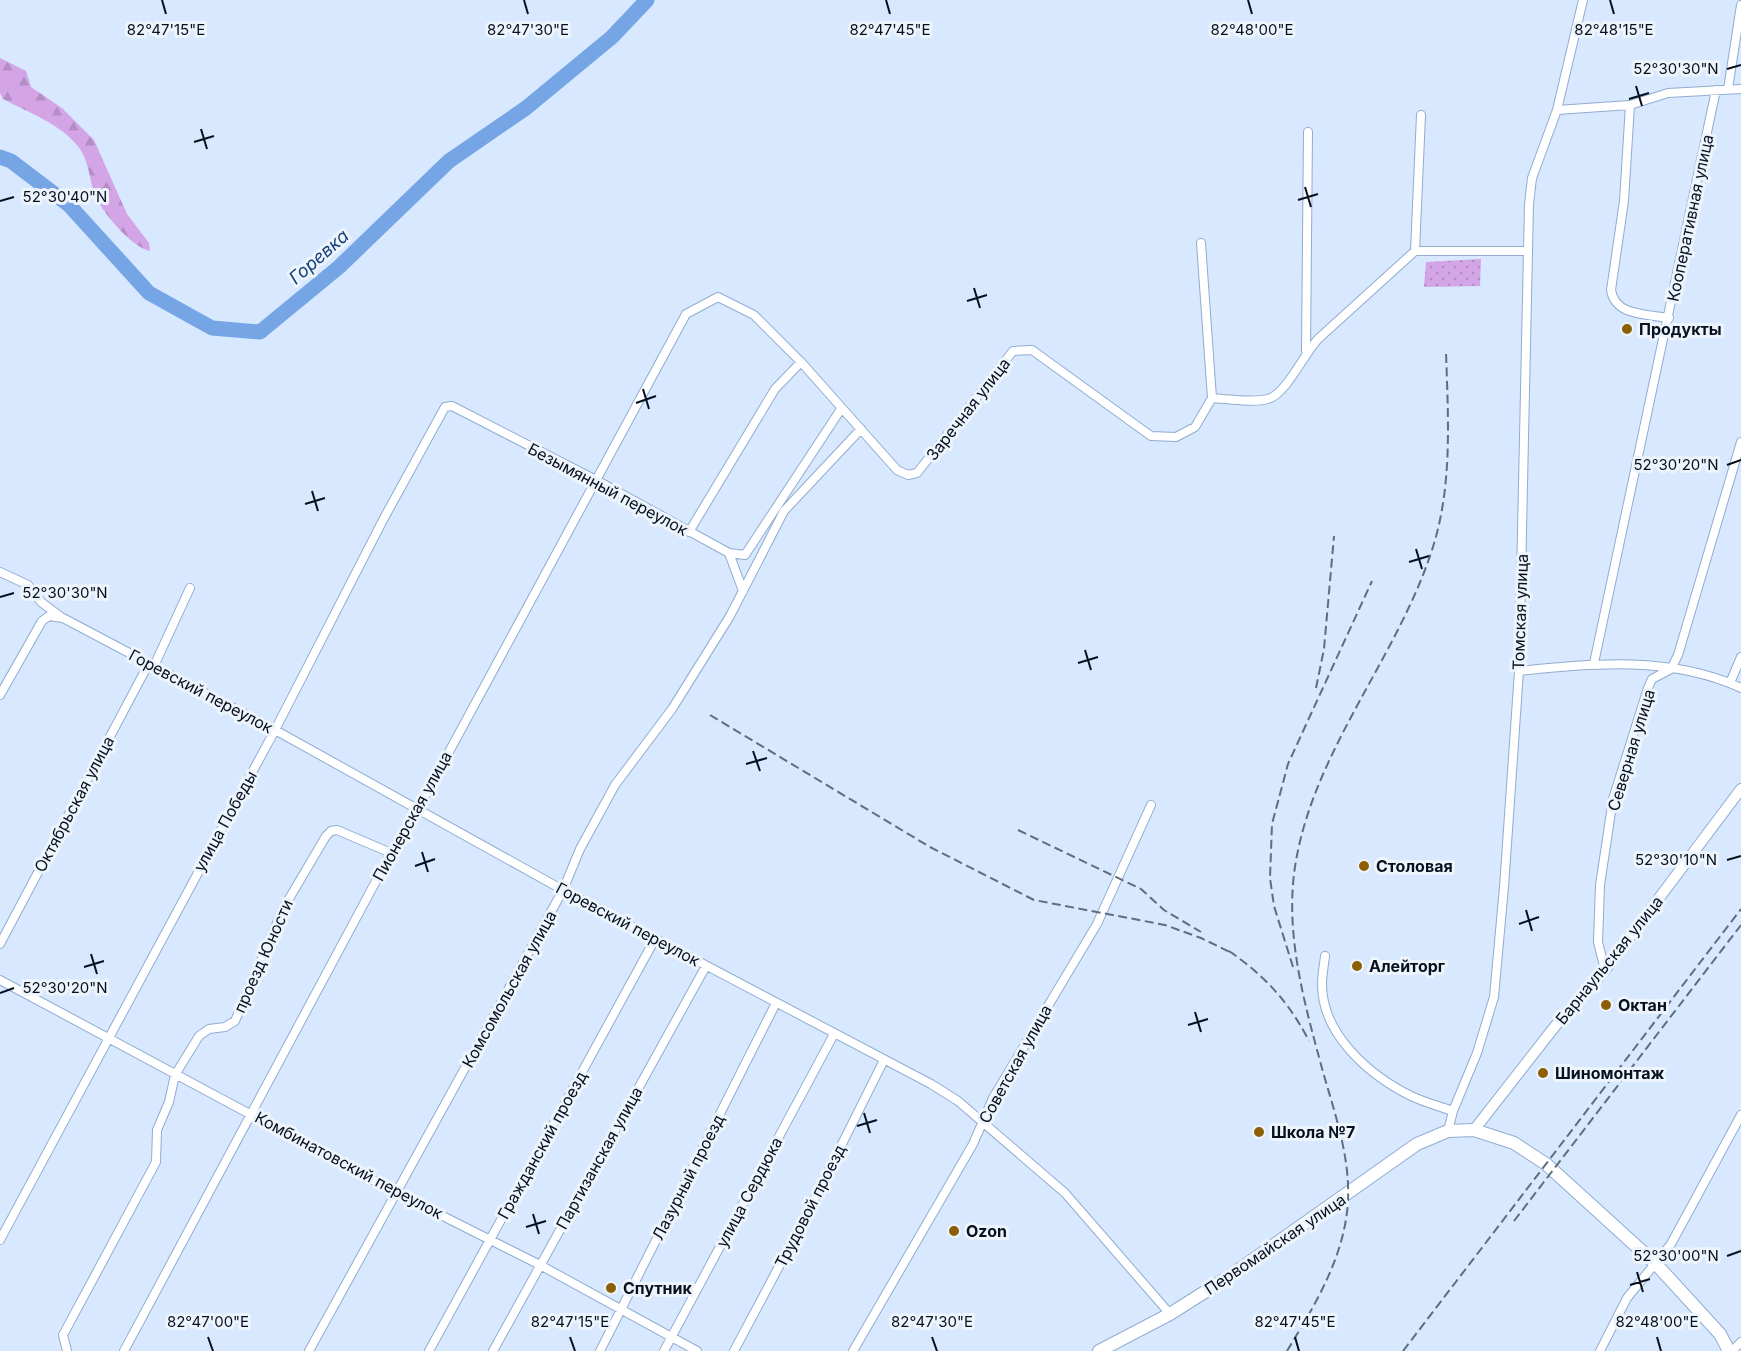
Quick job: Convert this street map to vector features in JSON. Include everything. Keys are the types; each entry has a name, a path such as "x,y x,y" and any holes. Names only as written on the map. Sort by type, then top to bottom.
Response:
{"main road":[{"name":"Первомайская улица","path":"1099,1351 1170,1314 1268,1251 1417,1144 1448,1131 1474,1130"},
{"path":"1474,1130 1514,1143 1546,1164 1656,1264 1720,1334 1730,1351"}],"street":[{"name":"Томская улица","path":"1453,1111 1477,1053 1494,997 1519,671 1526,251 1532,178 1557,110 1583,0"},
{"path":"1728,89 1741,5"},
{"path":"1557,110 1630,105 1668,93 1741,89"},
{"name":"Кооперативная улица","path":"1594,663 1716,90"},
{"path":"1630,105 1624,201 1611,290 1613,301 1620,308 1669,318"},
{"path":"1415,251 1422,115"},
{"path":"1306,351 1308,132"},
{"path":"1201,243 1212,398 1267,399 1277,395 1306,351 1366,293 1415,251 1526,251"},
{"name":"Заречная улица","path":"717,297 754,315 801,362 897,470 908,475 917,473 1013,351 1032,350 1151,436 1176,437 1195,427 1212,398"},
{"name":"Пионерская улица","path":"124,1351 391,853 417,811 686,314 717,297"},
{"path":"689,532 775,389 801,362"},
{"name":"Безымянный переулок","path":"452,406 596,480 729,553"},
{"name":"улица Победы","path":"0,1240 275,730 441,412 445,407 452,406"},
{"path":"743,591 729,553 745,555 841,409"},
{"name":"Комсомольская улица","path":"309,1351 563,890 580,849 615,785 672,709 730,616 784,511 861,429"},
{"name":"Северная улица","path":"1605,970 1598,942 1598,918 1600,885 1613,798 1652,679 1671,669 1678,655 1741,442"},
{"name":"Горевский переулок","path":"0,572 28,585 41,602 63,618 275,730 417,811 884,1059 958,1101 981,1124 1065,1193 1170,1314"},
{"name":"Октябрьская улица","path":"0,942 190,588"},
{"path":"0,695 42,621 49,616 63,618"},
{"path":"1730,683 1741,657"},
{"path":"1519,671 1594,663 1671,669 1730,683 1741,688"},
{"name":"Барнаульская улица","path":"1474,1130 1556,1024 1605,970 1741,789"},
{"name":"Советская улица","path":"853,1351 973,1144 993,1098 1097,924 1150,805"},
{"name":"проезд Юности","path":"67,1351 63,1335 156,1162 157,1130 169,1102 176,1075 199,1036 209,1029 225,1027 235,1021 283,909 331,831 344,832 391,853"},
{"name":"Гражданский проезд","path":"429,1351 655,939"},
{"path":"1325,956 1322,985 1330,1021 1345,1046 1382,1078 1410,1095 1453,1111 1448,1131"},
{"name":"Партизанская улица","path":"493,1351 706,966"},
{"name":"Комбинатовский переулок","path":"0,980 397,1192 540,1264 697,1351"},
{"name":"Лазурный проезд","path":"600,1351 776,1003"},
{"name":"улица Сердюка","path":"664,1351 834,1034"},
{"name":"Трудовой проезд","path":"734,1351 808,1212 884,1059"},
{"path":"1600,1351 1627,1298 1671,1244 1741,1115"},
{"path":"1730,1351 1741,1342"}],"green space":[{"path":"0,58 26,71 31,87 62,108 94,140 127,214 149,243 150,251 126,236 103,209 94,193 83,154 73,140 55,126 3,99 0,93"},
{"path":"1481,259 1480,286 1424,287 1426,262"}],"waterway":[{"name":"Горевка","path":"0,157 11,161 69,205 149,293 212,328 260,332 339,267 449,161 526,108 612,37 647,0"}],"railway":[{"path":"1287,1351 1318,1298 1335,1261 1346,1221 1348,1201 1347,1168 1341,1135 1310,1024 1299,974 1293,924 1294,874 1303,831 1317,789 1416,591 1439,526 1448,451 1446,351"},
{"path":"1316,688 1324,649 1334,536"},
{"path":"1293,967 1274,906 1270,878 1272,824 1288,764 1372,581"},
{"path":"710,715 930,847 1034,900 1165,925 1201,938 1234,954"},
{"path":"1018,830 1141,889 1164,910 1201,932"},
{"path":"1403,1351 1741,909"},
{"path":"1514,1221 1741,925"},
{"path":"1229,951 1254,970 1275,991 1293,1014 1309,1041"}],"place":[{"name":"Продукты","path":"1627,329"},
{"name":"Столовая","path":"1364,866"},
{"name":"Алейторг","path":"1357,966"},
{"name":"Октан","path":"1606,1005"},
{"name":"Шиномонтаж","path":"1543,1073"},
{"name":"Школа №7","path":"1259,1132"},
{"name":"Ozon","path":"954,1231"},
{"name":"Спутник","path":"611,1288"}]}
